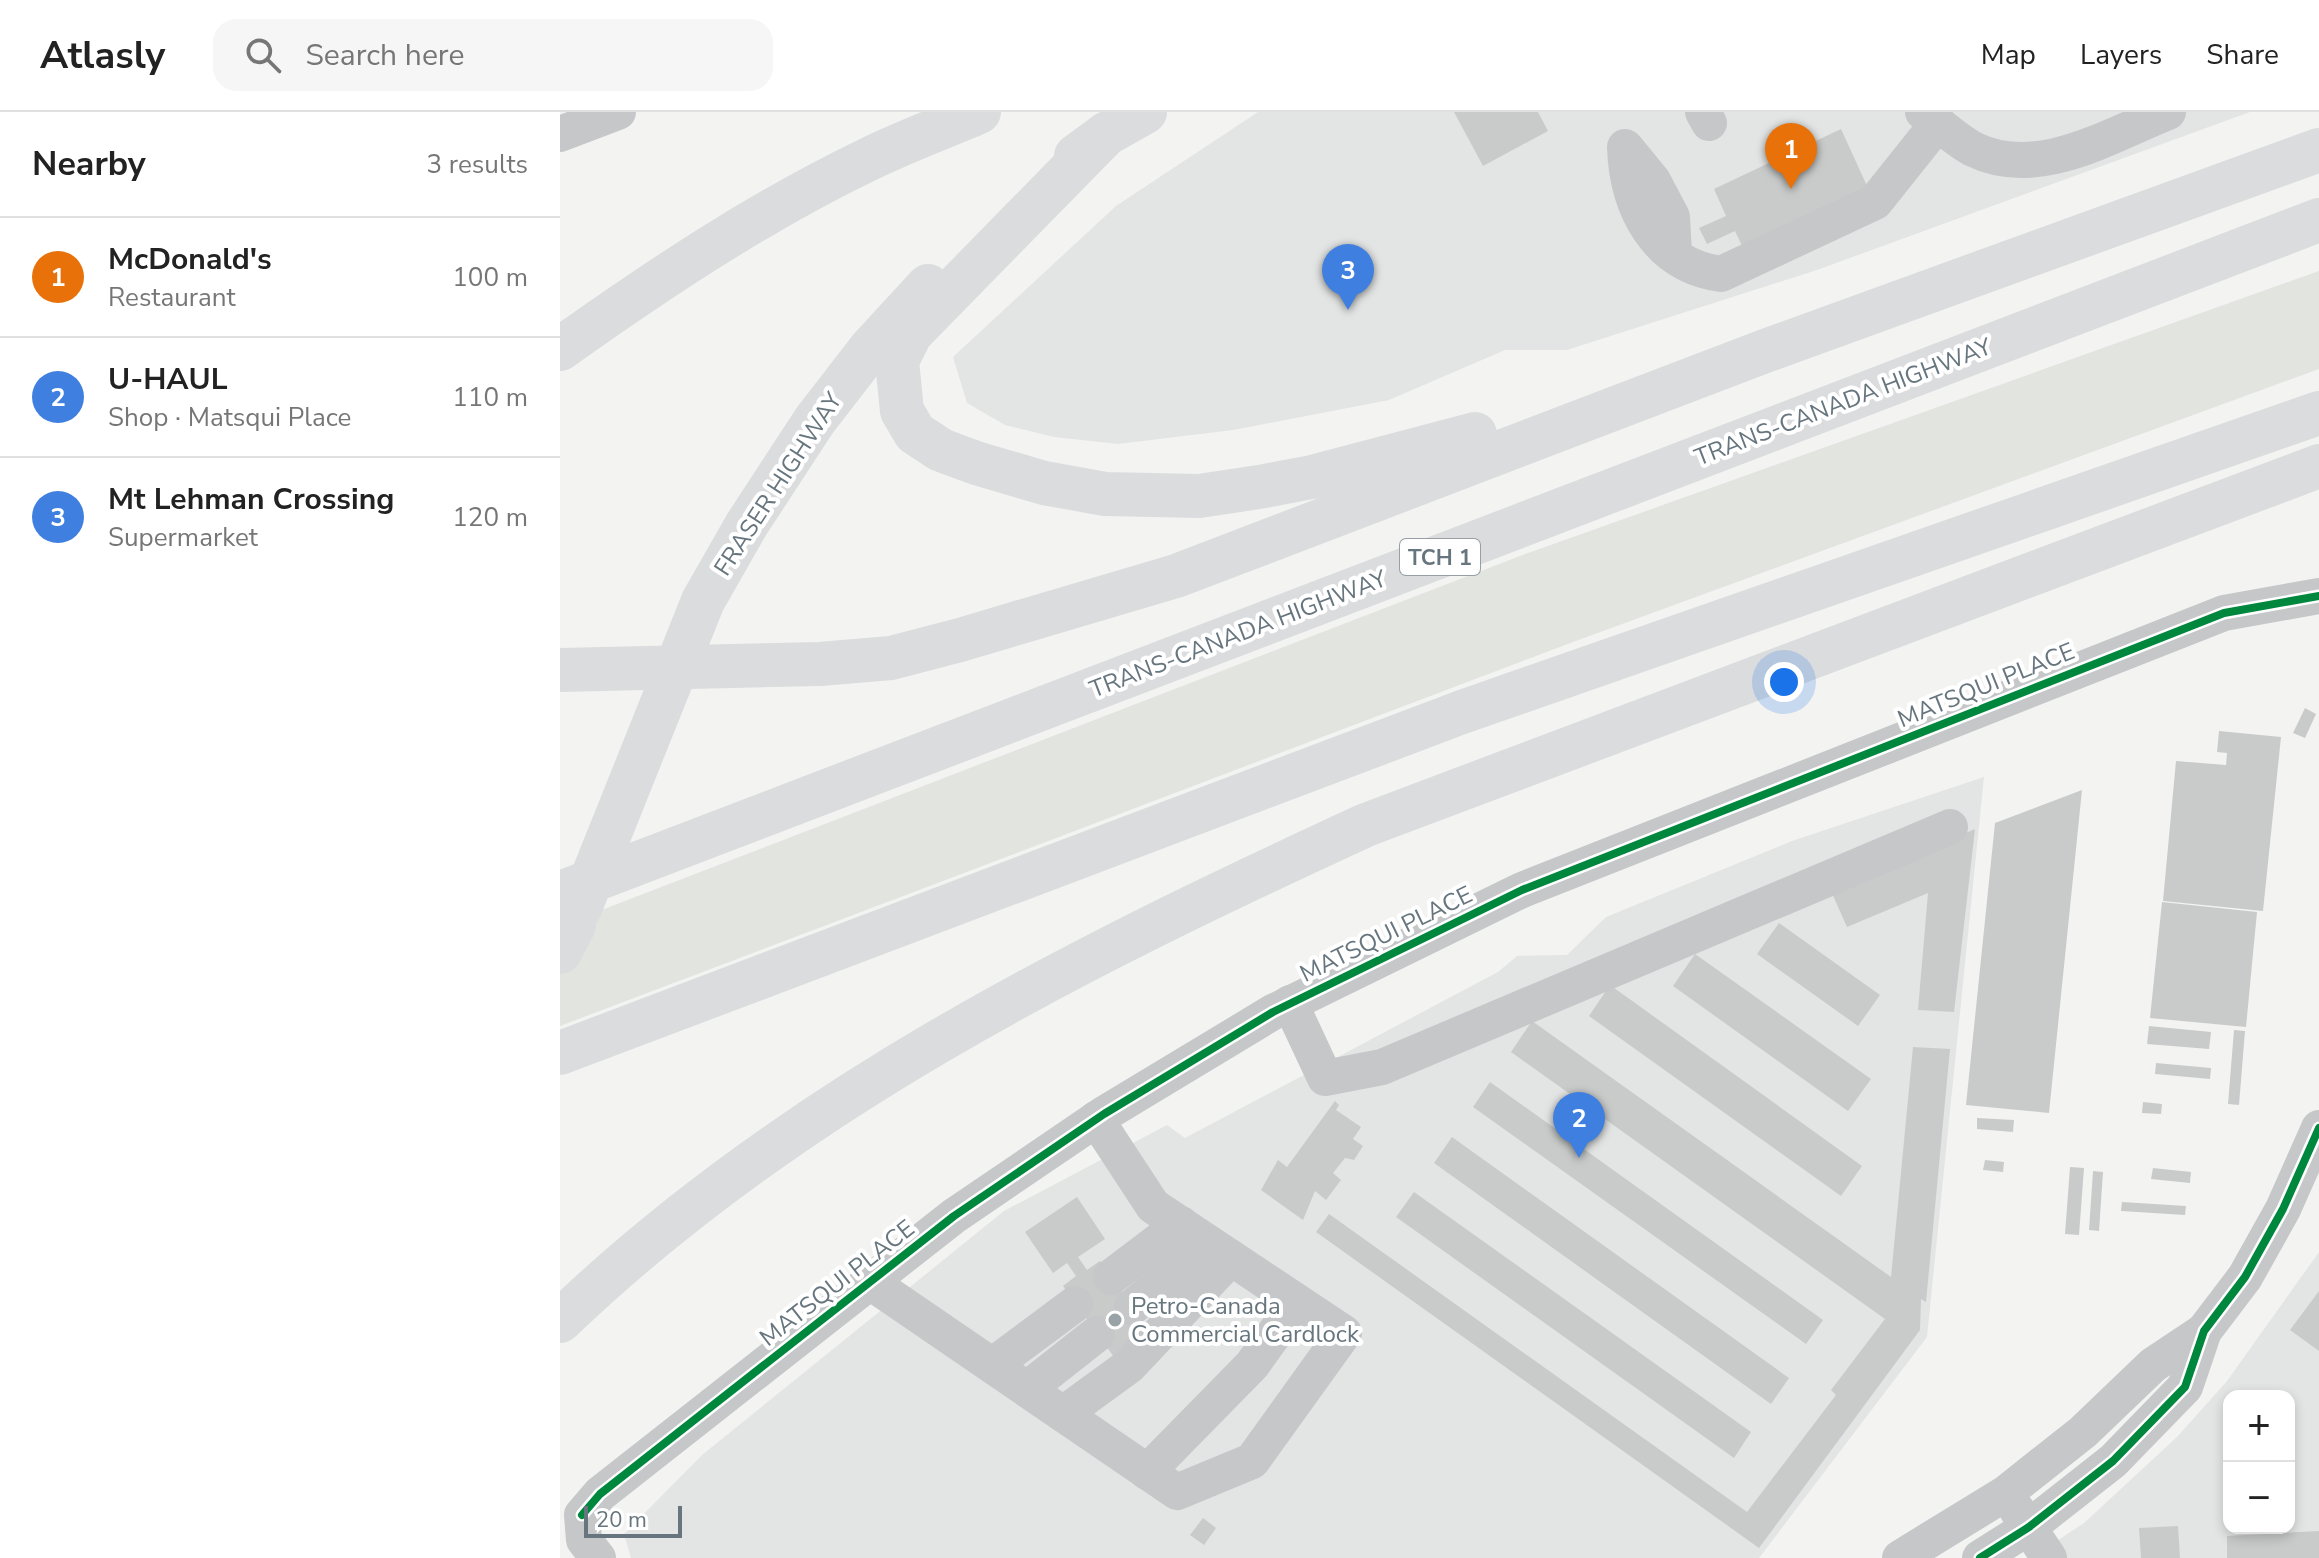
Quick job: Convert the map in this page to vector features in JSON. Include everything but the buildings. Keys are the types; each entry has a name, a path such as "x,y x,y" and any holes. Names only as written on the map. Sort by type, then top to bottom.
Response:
{"main road":[{"path":"560,349 648,287 811,191 866,161 979,112"},
{"name":"FRASER HIGHWAY","path":"563,933 703,601 747,524 815,420 870,349 996,218 1106,134 1145,112"},
{"path":"1106,134 911,333 897,361 902,411 915,433 941,450 1044,483 1090,491 1199,496 1312,477 1423,449 1765,351"},
{"path":"560,670 820,664 891,658 960,640 1176,576 1765,351 2319,150"},
{"name":"TRANS-CANADA HIGHWAY","path":"563,933 2319,220"},
{"path":"560,1053 1462,712 2319,413"},
{"path":"560,1321 613,1271 780,1141 951,1031 1224,890 1366,825 2319,466"}],"street":[{"path":"560,134 618,112"},
{"path":"1625,147 1626,174 1649,233 1693,270 1721,274 1875,202 1930,117 1971,148 2000,160 2048,159 2100,125 2162,113"},
{"path":"2224,613 2319,577"},
{"name":"MATSQUI PLACE","path":"598,1558 584,1540 582,1515 600,1494 954,1216 1185,1062 1290,1003 1522,890 2224,613 2319,596"},
{"path":"2224,613 2319,623"},
{"path":"1290,1003 1325,1078 1382,1067 1950,827"},
{"path":"870,1282 1177,1492 1252,1461 1344,1333 1153,1206 1096,1119"},
{"path":"1980,1558 2029,1527 2113,1461 2185,1387 2204,1331 2245,1277 2283,1209 2319,1128"},
{"path":"1111,1277 1207,1242"},
{"path":"1132,1307 1207,1242"},
{"path":"1063,1414 1129,1366 1207,1242"},
{"path":"1147,1472 1252,1365 1297,1302"},
{"path":"993,1365 1075,1304"},
{"path":"1900,1558 2006,1493 2083,1432 2153,1365 2204,1331"},
{"path":"1027,1389 1097,1334"},
{"path":"2006,1493 2049,1558"}],"shaded area":[{"path":"1258,112 2250,112 1817,270 1567,350 1505,350 1389,400 1233,430 1118,444 1054,437 1005,425 967,403 953,357 1116,206"},
{"path":"2319,271 2319,369 1573,642 560,1026 560,926 1520,556"},
{"path":"1984,777 1927,1337 1759,1558 631,1558 624,1534 702,1455 1004,1211 1167,1125 1185,1138 1498,972 1517,956 1567,955 1606,917 1792,841"},
{"path":"2319,1252 2319,1558 2031,1558 2084,1523 2177,1437 2227,1381"}],"cycle path":[{"path":"582,1515 600,1494 954,1216 1104,1114 1273,1012 1522,890 2224,613 2319,596"},
{"path":"1980,1558 2029,1527 2113,1461 2185,1387 2204,1331 2245,1277 2283,1209 2319,1128"}],"place":[{"name":"McDonald's","path":"1791,189"},
{"name":"Mt Lehman Crossing","path":"1348,310"},
{"name":"U-HAUL","path":"1579,1158"},
{"name":"Petro-Canada Commercial Cardlock","path":"1115,1320"}]}
